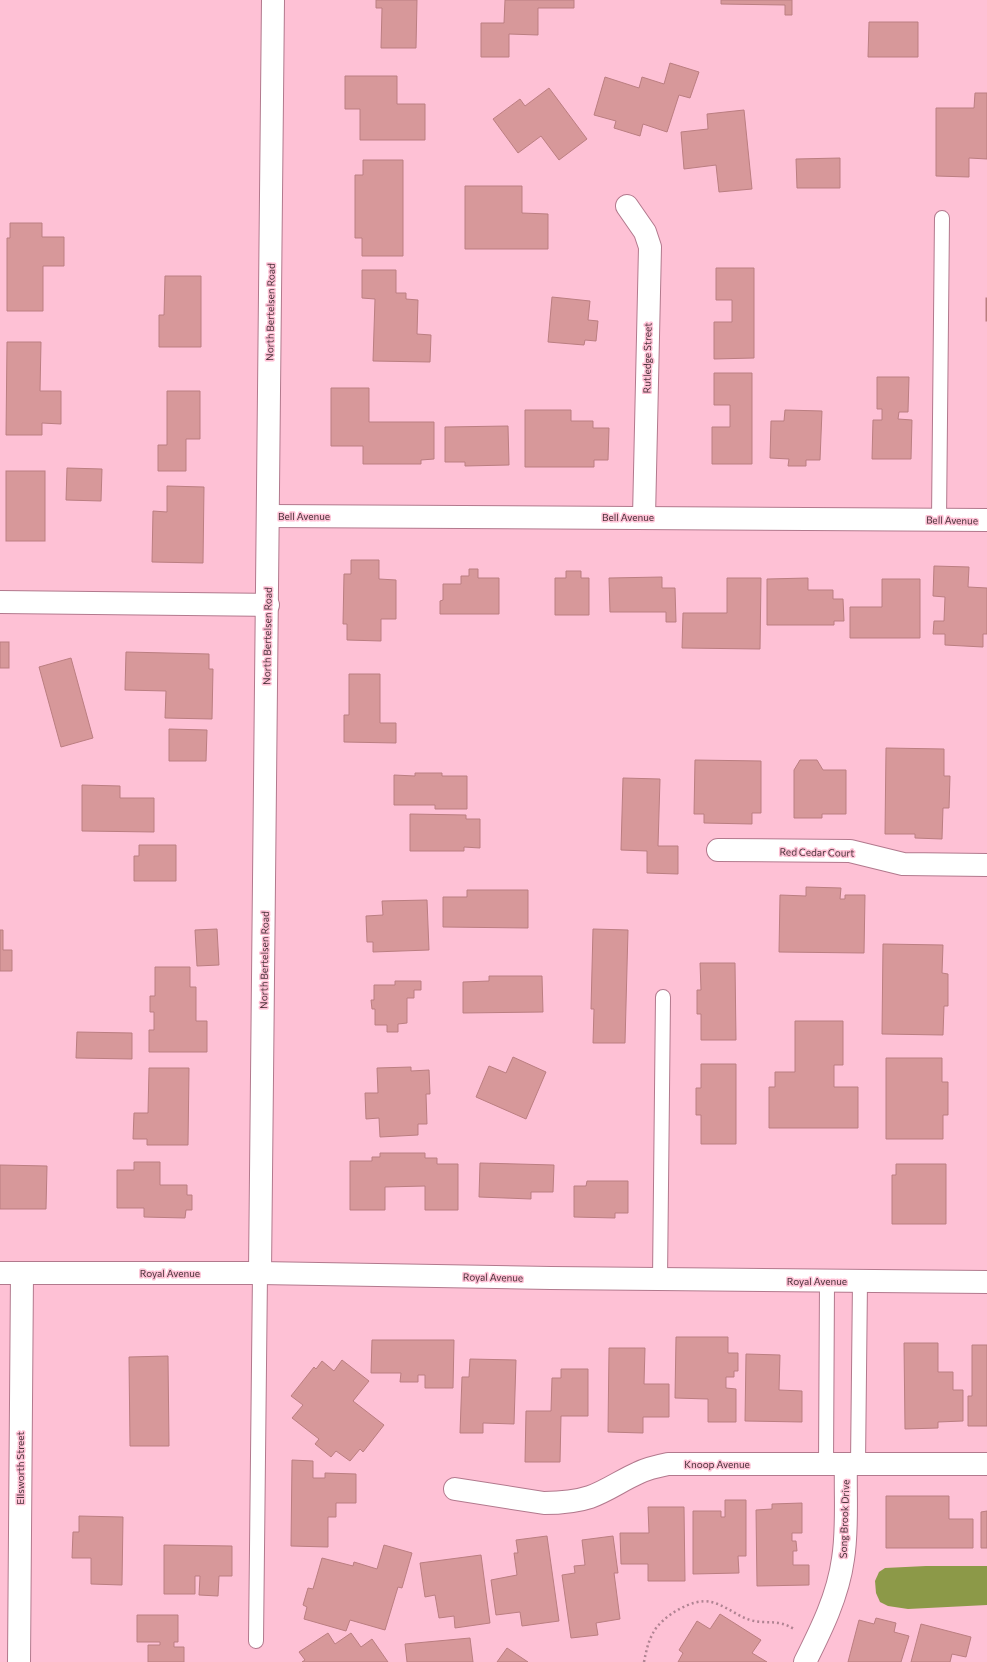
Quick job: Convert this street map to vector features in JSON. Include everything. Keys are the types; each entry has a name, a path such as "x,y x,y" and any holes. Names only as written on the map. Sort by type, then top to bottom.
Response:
{"street":[{"name":"North Bertelsen Road","path":"260,1272 273,0"},
{"name":"Rutledge Street","path":"627,206 645,232 650,247 644,517"},
{"name":"Bell Avenue","path":"268,516 987,520"},
{"path":"0,602 268,604"},
{"name":"Red Cedar Court","path":"718,850 850,851 903,864 987,865"},
{"name":"Royal Avenue","path":"0,1273 260,1272 660,1280 987,1282"},
{"name":"Ellsworth Street","path":"19,1662 22,1273"},
{"name":"Knoop Avenue","path":"456,1489 544,1503 558,1503 591,1496 638,1472 668,1464 987,1464"},
{"name":"Song Brook Drive","path":"805,1662 826,1617 837,1586 843,1560 845,1540 843,1464"}],"lane":[{"path":"939,520 942,218"},
{"path":"660,1280 663,997"},
{"path":"256,1641 260,1272"},
{"path":"843,1464 860,1281"},
{"path":"827,1282 843,1464"}],"path":[{"path":"644,1662 647,1646 658,1625 691,1602 710,1602 753,1621 783,1623 815,1642"}],"shaded area":[{"path":"987,1566 987,1605 908,1609 888,1606 880,1602 876,1593 875,1581 879,1572 885,1568"}],"building":[{"path":"376,0 417,0 416,48 381,48 382,8 376,8"},
{"path":"505,0 574,0 574,8 538,8 538,35 509,34 509,57 481,57 481,23 504,23"},
{"path":"721,0 792,0 792,15 785,15 785,5 721,4"},
{"path":"869,22 918,22 918,57 868,57"},
{"path":"670,63 699,72 690,98 679,95 667,132 643,124 640,136 614,128 616,121 594,115 605,77 639,88 642,77 664,84"},
{"path":"345,76 397,76 397,104 425,104 425,140 360,140 360,109 345,109"},
{"path":"549,88 587,139 559,160 541,136 518,153 493,119 520,99 525,106"},
{"path":"975,93 987,93 987,159 969,158 969,177 936,176 936,108 974,108"},
{"path":"744,110 752,189 719,192 716,165 684,169 681,132 708,129 707,114"},
{"path":"840,158 840,188 797,188 796,159"},
{"path":"363,160 403,160 403,256 362,256 362,238 355,238 355,175 363,175"},
{"path":"465,186 522,186 522,213 548,214 548,249 465,249"},
{"path":"10,223 42,223 42,237 64,237 64,266 43,266 43,311 7,311 7,238 10,238"},
{"path":"716,268 754,268 754,358 714,359 714,322 732,322 732,300 716,300"},
{"path":"362,270 396,270 396,293 406,293 406,299 418,300 417,334 431,335 430,362 373,361 375,299 362,298"},
{"path":"165,276 201,276 201,347 159,347 159,315 164,315"},
{"path":"552,297 590,301 588,320 598,321 596,341 585,340 584,345 548,342"},
{"path":"987,298 987,321 986,321"},
{"path":"7,342 41,342 40,391 61,391 61,424 42,423 42,435 6,435"},
{"path":"714,373 752,373 752,464 712,464 712,427 730,427 730,405 714,405"},
{"path":"877,377 909,377 908,412 899,412 898,419 912,420 911,459 872,459 873,420 882,420 882,409 877,409"},
{"path":"331,388 369,388 369,422 434,422 434,459 421,460 421,464 363,464 363,446 331,446"},
{"path":"167,391 200,391 200,439 186,439 186,471 158,471 158,445 167,445"},
{"path":"525,410 571,410 571,421 593,421 593,428 609,428 608,460 594,460 594,467 525,467"},
{"path":"785,410 822,411 820,460 806,460 806,466 788,466 789,459 770,458 771,421 784,421"},
{"path":"508,426 509,465 465,466 465,462 445,462 445,427"},
{"path":"67,468 102,469 101,501 66,500"},
{"path":"6,471 45,471 45,541 6,541"},
{"path":"167,486 204,487 203,563 152,562 153,511 167,512"},
{"path":"351,560 379,560 379,579 396,580 396,619 381,619 381,641 347,640 347,624 343,624 344,574 351,574"},
{"path":"934,566 969,567 968,587 987,588 987,634 983,634 983,647 945,645 945,634 933,634 934,621 944,621 945,597 933,596"},
{"path":"469,569 478,569 478,578 499,578 499,614 440,614 440,601 443,600 443,584 461,584 461,576 469,576"},
{"path":"566,571 581,571 581,578 589,578 589,615 555,615 555,578 566,578"},
{"path":"662,577 662,588 675,588 676,622 666,622 666,612 610,612 609,578"},
{"path":"727,578 761,578 760,649 682,648 683,613 727,613"},
{"path":"808,578 808,590 833,590 833,599 843,599 844,621 834,621 834,625 767,625 767,579"},
{"path":"882,579 920,579 920,638 850,638 850,607 882,607"},
{"path":"0,642 9,642 9,668 0,668"},
{"path":"126,652 209,654 209,669 213,669 212,719 165,718 166,691 125,690"},
{"path":"71,658 93,738 61,747 39,667"},
{"path":"349,674 380,674 380,723 396,723 396,743 344,742 344,715 349,715"},
{"path":"169,729 207,730 206,761 169,761"},
{"path":"886,748 944,749 944,776 950,776 949,808 943,808 942,839 915,838 915,834 885,834"},
{"path":"695,760 761,761 761,813 752,813 752,824 704,823 704,814 694,814"},
{"path":"800,760 817,760 823,770 846,770 846,814 822,814 822,818 794,818 794,770"},
{"path":"415,773 442,773 442,776 467,776 467,809 435,809 435,805 394,805 394,775 415,776"},
{"path":"623,778 660,779 658,846 678,846 678,874 647,873 647,851 621,850"},
{"path":"82,785 120,786 120,798 154,798 154,832 82,831"},
{"path":"410,814 466,815 466,819 480,819 480,848 464,847 464,851 410,851"},
{"path":"139,845 176,845 176,881 134,881 134,856 139,856"},
{"path":"806,887 841,888 840,899 845,899 845,895 865,895 864,953 779,952 780,895 806,896"},
{"path":"467,890 528,890 528,928 443,927 443,897 467,897"},
{"path":"427,900 429,950 373,952 373,942 367,942 366,916 383,915 382,901"},
{"path":"217,929 219,965 197,966 195,930"},
{"path":"593,929 628,930 625,1043 593,1043 594,1009 591,1009"},
{"path":"0,930 3,930 3,950 12,950 12,971 0,971"},
{"path":"883,944 943,945 942,973 948,974 948,1006 944,1006 943,1035 882,1034"},
{"path":"700,963 735,963 736,1040 701,1040 701,1014 697,1014 697,990 701,990"},
{"path":"155,967 190,967 190,987 196,987 196,1021 207,1021 207,1052 149,1052 149,1030 154,1030 154,1012 150,1012 150,996 155,996"},
{"path":"489,976 542,976 543,1012 463,1013 463,982 489,981"},
{"path":"395,981 421,981 421,990 414,990 414,998 407,998 407,1023 398,1024 398,1032 387,1032 387,1025 375,1025 375,1009 372,1009 371,1000 374,1000 374,985 395,985"},
{"path":"795,1021 843,1021 843,1065 834,1065 834,1087 858,1087 858,1128 769,1128 769,1087 775,1087 775,1072 795,1072"},
{"path":"77,1032 132,1033 132,1059 76,1058"},
{"path":"513,1057 546,1072 526,1119 476,1097 489,1066 506,1073"},
{"path":"886,1058 942,1058 942,1082 948,1082 948,1115 943,1115 943,1139 886,1139"},
{"path":"701,1064 736,1064 736,1144 701,1144 701,1115 696,1115 696,1088 701,1088"},
{"path":"411,1067 411,1071 429,1070 430,1094 426,1094 427,1124 418,1124 418,1135 380,1137 379,1118 366,1119 365,1093 378,1093 377,1068"},
{"path":"149,1068 189,1068 188,1145 147,1145 147,1139 133,1139 134,1113 148,1113"},
{"path":"380,1153 425,1153 425,1158 437,1158 437,1164 458,1164 458,1210 425,1210 425,1186 385,1187 385,1210 350,1210 350,1161 372,1161 372,1157 380,1157"},
{"path":"134,1162 160,1162 160,1185 187,1185 187,1195 192,1195 192,1210 186,1210 185,1218 144,1217 144,1208 117,1208 117,1170 134,1170"},
{"path":"480,1163 554,1165 553,1192 531,1192 531,1199 479,1197"},
{"path":"896,1164 946,1164 946,1224 892,1224 892,1175 896,1175"},
{"path":"0,1165 47,1166 46,1209 0,1209"},
{"path":"587,1181 628,1181 628,1213 615,1213 615,1218 574,1217 574,1186 586,1186"},
{"path":"676,1337 728,1337 728,1353 738,1353 738,1371 734,1371 734,1377 726,1377 726,1388 736,1389 736,1422 708,1422 708,1399 675,1398"},
{"path":"372,1340 454,1340 453,1388 425,1388 425,1375 418,1375 418,1382 400,1382 401,1373 371,1373"},
{"path":"904,1343 938,1343 938,1372 953,1372 953,1390 963,1390 963,1421 938,1422 938,1428 905,1429"},
{"path":"972,1345 987,1345 987,1426 968,1426 968,1396 972,1396"},
{"path":"609,1348 645,1348 644,1384 669,1384 669,1417 643,1417 643,1433 608,1432"},
{"path":"746,1354 780,1355 779,1390 802,1391 802,1422 745,1421"},
{"path":"168,1356 169,1446 130,1446 129,1357"},
{"path":"470,1359 516,1360 514,1424 483,1423 483,1433 460,1433 462,1377 469,1377"},
{"path":"342,1360 369,1381 353,1401 384,1425 363,1452 360,1449 350,1461 336,1451 331,1457 315,1444 319,1439 292,1418 303,1405 291,1396 314,1367 316,1369 322,1361 334,1371"},
{"path":"561,1369 588,1369 588,1416 561,1416 560,1462 525,1462 526,1411 551,1411 552,1378 561,1378"},
{"path":"292,1460 313,1461 313,1478 325,1478 325,1473 356,1474 356,1503 336,1503 336,1517 328,1517 328,1547 291,1546"},
{"path":"886,1496 949,1496 949,1519 973,1519 973,1548 886,1548"},
{"path":"725,1500 746,1500 746,1556 738,1556 739,1573 693,1574 693,1511 721,1511 721,1517 725,1517"},
{"path":"802,1503 802,1533 792,1533 792,1541 796,1541 797,1551 793,1551 793,1565 809,1565 809,1585 757,1586 756,1510 772,1509 772,1504"},
{"path":"648,1507 684,1507 685,1581 648,1581 648,1564 621,1564 620,1533 649,1533"},
{"path":"987,1511 987,1548 981,1548 981,1512"},
{"path":"79,1516 123,1517 122,1585 91,1584 91,1558 72,1558 73,1532 79,1532"},
{"path":"547,1536 559,1621 522,1626 520,1612 496,1615 491,1580 517,1575 514,1553 518,1553 516,1540"},
{"path":"613,1536 618,1573 614,1573 620,1619 596,1623 598,1635 571,1638 562,1575 575,1573 574,1566 585,1565 582,1540"},
{"path":"164,1545 232,1546 232,1576 219,1576 218,1596 199,1595 200,1576 195,1576 195,1594 164,1594"},
{"path":"384,1545 412,1553 402,1588 398,1587 385,1630 350,1620 346,1631 304,1619 307,1607 303,1605 308,1588 313,1589 322,1558 353,1566 354,1562 377,1569"},
{"path":"481,1555 490,1623 455,1628 454,1616 439,1618 435,1595 425,1597 420,1563"},
{"path":"720,1614 761,1640 752,1653 767,1662 678,1662 683,1653 679,1650 697,1621 710,1629"},
{"path":"137,1615 178,1615 178,1642 174,1642 174,1647 184,1647 184,1662 148,1662 148,1645 160,1645 160,1642 137,1642"},
{"path":"876,1618 896,1623 894,1632 909,1636 901,1662 848,1662 859,1620 874,1624"},
{"path":"921,1624 971,1637 966,1657 952,1654 950,1662 911,1662"},
{"path":"328,1633 335,1644 351,1633 361,1647 372,1639 388,1662 302,1662 305,1660 299,1652"},
{"path":"470,1638 473,1662 407,1662 405,1644"},
{"path":"507,1648 528,1662 497,1662"}]}
